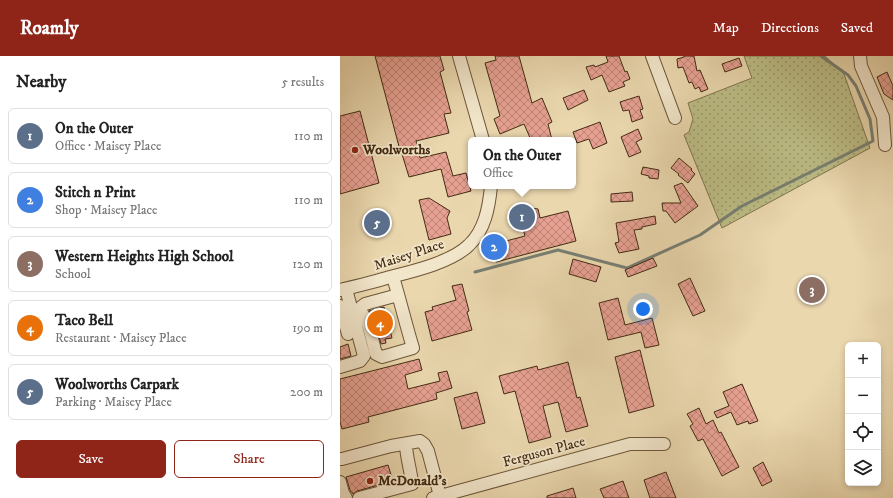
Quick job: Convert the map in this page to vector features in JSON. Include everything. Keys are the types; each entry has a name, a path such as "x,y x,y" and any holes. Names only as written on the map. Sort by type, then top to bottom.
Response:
{"street":[{"path":"459,56 482,137"},
{"path":"652,56 675,118"},
{"path":"860,56 861,66 883,117 885,145"},
{"name":"Maisey Place","path":"343,290 414,271 454,257 469,245 479,232 486,218 491,189"},
{"path":"393,276 413,348 382,357 376,354 366,318 360,310 365,304 398,295"},
{"path":"343,290 349,327"},
{"path":"340,306 364,356 360,361 340,367"},
{"path":"394,345 411,341"},
{"path":"341,461 391,446 420,441 424,444 428,451 437,497"},
{"path":"359,498 416,482 417,478 411,454 406,444"},
{"name":"Ferguson Place","path":"437,497 462,494 630,444 664,444"},
{"path":"340,482 346,498"}],"green space":[{"path":"744,56 825,56 844,74 870,148 722,228 684,135 689,132 693,119 688,103 752,78"}],"building":[{"path":"375,56 440,56 444,70 440,72 451,113 444,114 449,133 416,141 420,158 446,152 453,176 466,173 468,189 470,189 471,191 448,197 441,169 409,177 401,154"},
{"path":"495,56 519,56 532,103 542,98 552,122 548,124 551,137 530,137 524,124 500,134 494,119 500,116 485,63 496,60"},
{"path":"606,56 619,56 625,72 627,71 630,79 623,82 625,86 609,92 602,75 591,80 586,67 594,65 595,67 608,62"},
{"path":"684,56 694,56 697,71 700,70 708,89 701,92 699,87 695,89 692,82 689,83 683,67 678,68 677,59"},
{"path":"739,58 742,66 725,72 722,64"},
{"path":"887,72 893,86 893,100 884,94 877,77"},
{"path":"584,90 588,100 568,110 563,98"},
{"path":"639,96 643,109 640,110 643,118 632,122 629,110 623,111 620,102"},
{"name":"Woolworths","path":"360,111 379,183 340,194 340,116"},
{"path":"600,122 607,143 593,149 589,139 577,143 573,132"},
{"path":"638,129 642,139 636,142 641,152 629,157 621,137"},
{"path":"679,158 692,169 691,170 695,174 688,183 671,168"},
{"path":"643,167 659,170 658,179 649,178 649,176 641,174"},
{"path":"682,183 698,206 675,223 666,211 663,211 662,203 681,203 674,186"},
{"path":"632,192 633,201 611,202 611,194"},
{"path":"429,198 450,211 447,218 451,234 429,240 419,200"},
{"path":"517,206 538,209 540,218 568,211 576,241 496,262 491,245 525,236"},
{"path":"655,216 656,224 634,230 639,249 619,253 615,243 619,242 616,223"},
{"path":"653,258 657,266 628,277 625,270"},
{"path":"573,259 601,267 596,282 569,274"},
{"path":"690,278 705,311 693,316 678,284"},
{"path":"462,284 472,330 432,341 425,312 433,310 432,307 456,300 452,286"},
{"path":"618,298 625,325 652,318 659,345 645,348 641,332 608,340 599,303"},
{"path":"384,307 392,338 385,339 386,343 381,344 375,320 369,311"},
{"path":"348,344 351,356 340,359 340,347"},
{"path":"640,350 654,406 629,413 615,357"},
{"path":"419,359 422,370 405,375 408,389 440,381 438,373 447,371 452,388 436,393 437,399 368,417 369,422 342,429 340,422 340,379"},
{"path":"568,362 577,398 580,397 588,426 566,432 558,402 543,406 551,437 529,443 515,391 504,394 499,376 537,366 538,370"},
{"path":"742,384 758,421 749,424 748,421 737,425 731,412 717,418 714,412 729,406 723,392"},
{"path":"477,392 485,423 462,429 454,398"},
{"path":"699,408 706,424 713,420 739,467 722,476 703,439 698,441 690,426 693,424 687,414"},
{"path":"763,462 772,481 762,486 753,468"},
{"name":"McDonald's","path":"388,465 393,481 357,491 353,494 350,490 346,477"},
{"path":"666,472 676,498 650,498 644,480"},
{"path":"623,481 629,498 604,498 600,489"},
{"path":"573,488 576,498 547,498 547,496"}],"waterway":[{"path":"475,272 558,250 627,268 700,235 742,206 873,141 870,119 856,86 848,75 821,56"}],"place":[{"name":"Woolworths","path":"355,150"},
{"name":"On the Outer","path":"522,217"},
{"name":"Woolworths Carpark","path":"377,223"},
{"name":"Stitch n Print","path":"494,247"},
{"name":"Western Heights High School","path":"812,290"},
{"name":"Taco Bell","path":"380,323"},
{"name":"McDonald's","path":"370,481"}]}
